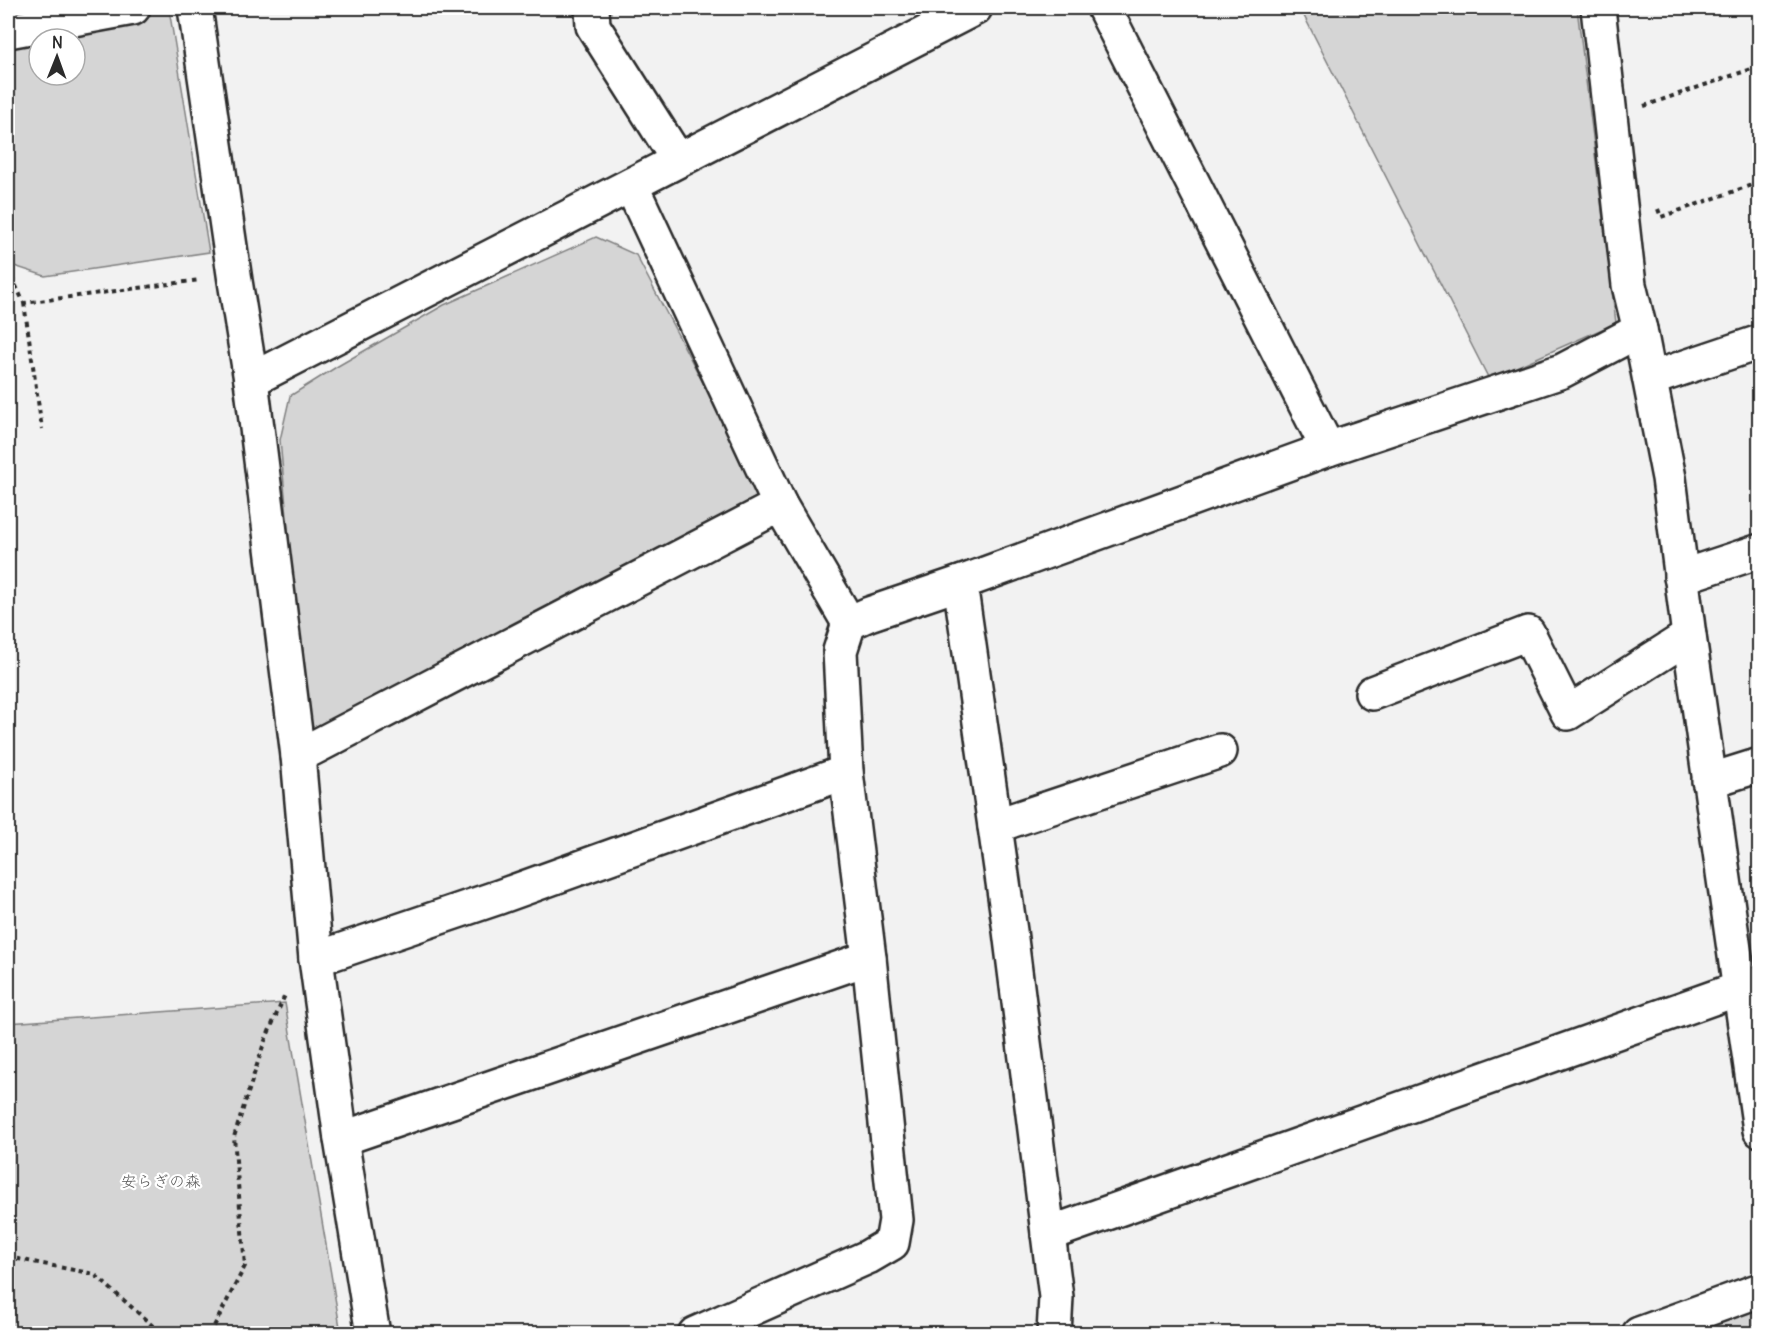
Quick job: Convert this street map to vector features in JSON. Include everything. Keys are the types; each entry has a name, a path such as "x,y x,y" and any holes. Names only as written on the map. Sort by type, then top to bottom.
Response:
{"street":[{"path":"8,30 133,8"},
{"path":"195,8 251,380 298,756 316,959 341,1139 373,1334"},
{"path":"592,8 593,26 678,160"},
{"path":"251,380 631,185 945,15 975,8"},
{"path":"1104,8 1328,449"},
{"path":"1598,8 1629,285 1669,478 1709,781 1749,986 1760,1130"},
{"path":"631,185 780,505 849,623"},
{"path":"695,1334 868,1257 892,1243 896,1220 869,957 846,772 840,651 849,623 1328,449 1562,371 1640,330"},
{"path":"1650,379 1760,342"},
{"path":"298,756 780,505"},
{"path":"1681,577 1760,551"},
{"path":"960,583 995,826 1056,1297 1054,1334"},
{"path":"1372,693 1528,633 1568,712 1689,636"},
{"path":"995,826 1220,752"},
{"path":"1709,781 1760,765"},
{"path":"316,959 499,897 846,772"},
{"path":"341,1139 869,957"},
{"path":"1048,1234 1749,986"},
{"path":"1639,1334 1760,1290"}],"path":[{"path":"1645,114 1644,105 1760,66"},
{"path":"1657,207 1661,217 1760,182"},
{"path":"8,269 24,303 42,429"},
{"path":"24,303 207,279"},
{"path":"210,1334 245,1266 234,1137 264,1043 287,992"},
{"path":"8,1257 94,1274 162,1334"}],"green space":[{"path":"1300,8 1577,8 1616,323 1489,379"},
{"path":"169,9 209,252 45,276 8,264 8,38 27,35 27,87 87,87 87,27 69,27"},
{"path":"596,237 636,255 764,499 307,738 280,440 290,396 444,305"},
{"name":"安らぎの森","path":"285,1003 341,1333 8,1333 8,1023"},
{"path":"1759,1301 1759,1333 1671,1333"}]}
